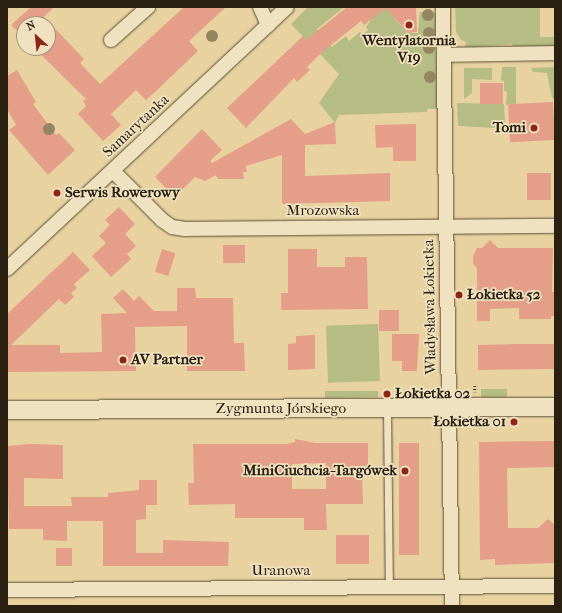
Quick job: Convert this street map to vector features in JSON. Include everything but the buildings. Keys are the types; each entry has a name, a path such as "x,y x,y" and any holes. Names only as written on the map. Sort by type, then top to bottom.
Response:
{"street":[{"path":"111,40 148,7"},
{"path":"260,7 268,25"},
{"name":"Samarytanka","path":"7,269 287,7"},
{"name":"Władysława Łokietka","path":"443,7 452,606"},
{"path":"444,55 555,53"},
{"name":"Mrozowska","path":"113,171 162,220 172,227 185,229 555,226"},
{"name":"Zygmunta Jórskiego","path":"7,410 555,407"},
{"name":"Uranowa","path":"7,590 452,588 555,586"}],"lane":[{"path":"387,408 389,588"}],"green space":[{"path":"308,7 344,7 317,29 332,47 346,36 349,41 360,32 363,34 368,30 366,27 380,7 394,7 395,19 408,33 418,33 420,12 433,12 436,14 437,109 427,109 427,112 339,115 335,123 319,103 339,74 291,24"},
{"path":"455,7 540,7 540,37 555,37 555,46 513,46 512,44 465,48 466,42 461,40 456,32"},
{"path":"502,67 516,67 516,104 506,105 507,92 504,91 504,81 501,80"},
{"path":"555,67 555,99 552,98 547,73 533,72 531,68"},
{"path":"464,68 492,68 492,80 472,79 472,93 464,99"},
{"path":"457,103 504,104 505,124 496,124 495,128 458,126"},
{"path":"378,324 380,381 328,383 326,326"},
{"path":"481,389 507,389 507,397 481,397"},
{"path":"325,391 378,391 378,397 325,398"}],"place":[{"name":"Wentylatornia V19","path":"409,25"},
{"name":"Tomi","path":"534,128"},
{"name":"Serwis Rowerowy","path":"57,193"},
{"name":"Łokietka 52","path":"459,295"},
{"name":"AV Partner","path":"123,360"},
{"name":"Łokietka 02","path":"387,394"},
{"name":"Łokietka 01","path":"514,422"},
{"name":"MiniCiuchcia-Targówek","path":"405,471"}]}
